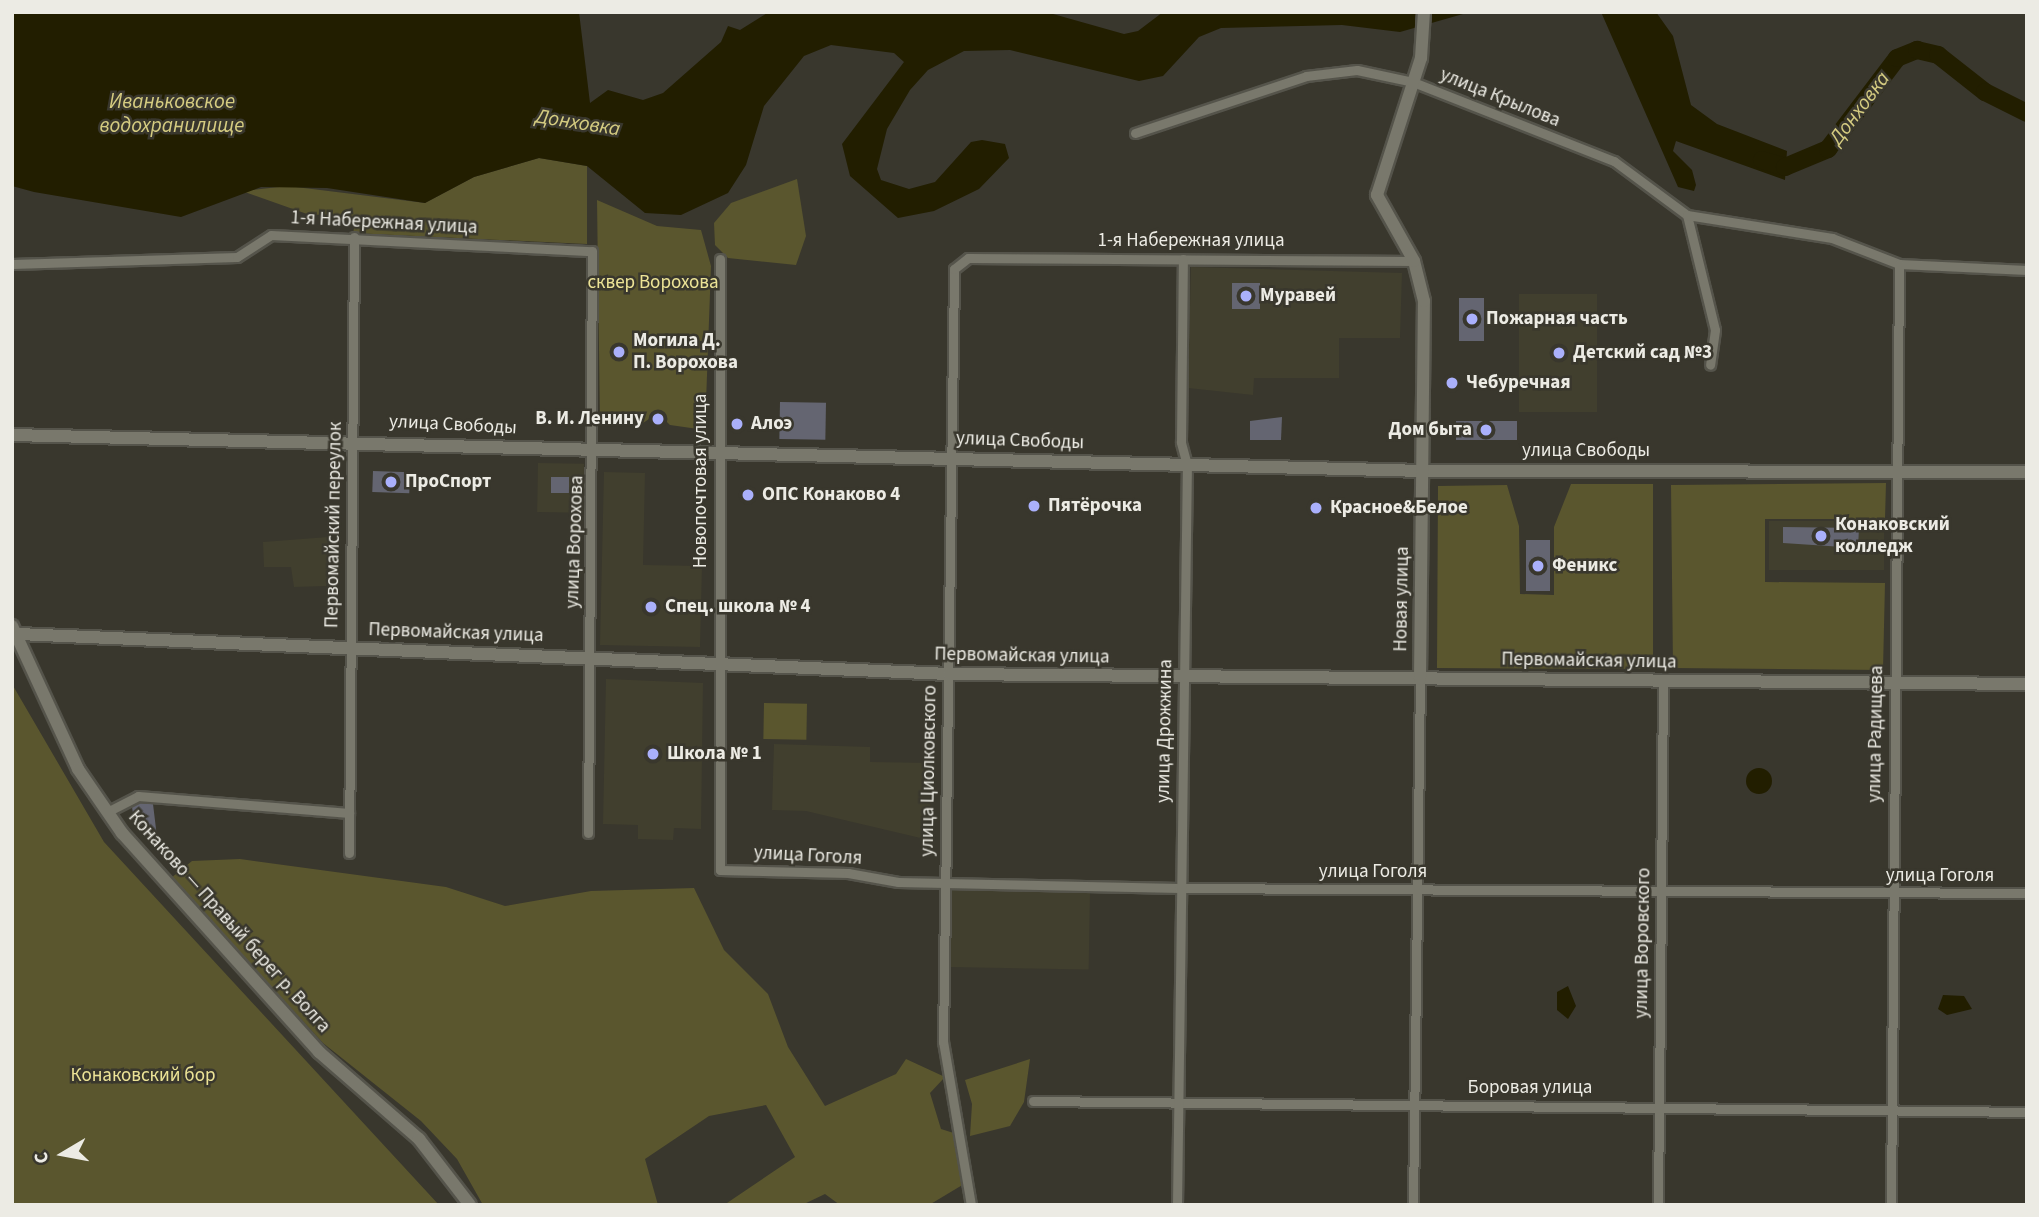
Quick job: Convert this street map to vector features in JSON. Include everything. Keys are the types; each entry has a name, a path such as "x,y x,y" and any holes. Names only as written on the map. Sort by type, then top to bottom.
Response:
{"street":[{"name":"Новая улица","path":"1413,1205 1424,301 1414,261 1377,195 1413,82 1423,35 1424,12"},
{"name":"улица Крылова","path":"1135,133 1306,76 1357,69 1413,82 1614,161 1687,215"},
{"path":"1710,365 1715,330 1687,215 1832,238 1899,264 2027,270"},
{"name":"1-я Набережная улица","path":"12,264 237,257 271,235 354,237 592,251"},
{"name":"Первомайский переулок","path":"349,853 354,237"},
{"name":"улица Ворохова","path":"588,833 589,657 595,449 592,251"},
{"name":"1-я Набережная улица","path":"968,258 1414,261"},
{"name":"улица Циолковского","path":"968,258 954,269 943,1042 971,1205"},
{"name":"улица Дрожжина","path":"1177,1205 1179,888 1187,465 1181,442 1183,259"},
{"name":"Новопочтовая улица","path":"720,260 720,870"},
{"name":"улица Радищева","path":"1891,1205 1899,264"},
{"name":"улица Свободы","path":"12,435 240,444 353,441 1423,471 2027,472"},
{"name":"Первомайская улица","path":"15,630 351,648 950,674 1184,679 2027,684"},
{"name":"Конаково — Правый берег р. Волга","path":"15,630 35,687 107,812 319,1052 419,1139 470,1205"},
{"name":"улица Воровского","path":"1658,1205 1664,681"},
{"path":"107,812 138,796 349,813"},
{"name":"улица Гоголя","path":"720,870 944,883 1179,888 1661,895 2027,893"},
{"name":"Боровая улица","path":"1033,1101 2027,1112"}],"shaded area":[{"path":"1191,267 1402,273 1400,338 1339,338 1339,378 1254,378 1253,395 1188,388"},
{"name":"Детский сад №3","path":"1519,294 1597,294 1597,412 1519,412"},
{"path":"538,463 584,464 583,513 537,512"},
{"name":"Спец. школа № 4","path":"604,472 645,473 643,565 702,566 700,647 600,645"},
{"path":"1769,521 1884,521 1884,570 1769,570"},
{"path":"328,537 333,557 326,586 294,587 291,567 264,567 263,542"},
{"name":"Школа № 1","path":"606,679 703,683 701,829 674,828 673,840 638,839 638,825 603,824"},
{"path":"774,744 870,747 870,762 932,763 929,840 806,811 772,810"},
{"path":"950,890 1090,892 1089,969 949,967"}],"green space":[{"path":"539,158 587,166 587,244 353,233 355,224 339,216 307,214 242,191 288,186 425,203 474,177"},
{"path":"797,179 806,236 796,265 728,258 715,245 714,223 731,203"},
{"name":"сквер Ворохова","path":"597,200 657,226 701,230 711,266 705,430 670,425 658,413 643,423 600,422"},
{"path":"1886,483 1885,519 1765,519 1765,582 1885,583 1883,670 1673,668 1671,485"},
{"path":"1571,484 1653,484 1653,669 1437,668 1438,486 1507,485 1519,526 1520,594 1554,595 1554,527"},
{"name":"Конаковский бор","path":"12,684 104,842 439,1205 12,1205"},
{"path":"764,703 807,704 806,740 763,739"},
{"path":"240,859 446,887 505,906 591,891 694,888 724,950 768,994 788,1047 825,1106 896,1074 906,1059 945,1077 930,1093 941,1129 960,1135 964,1184 929,1205 840,1205 825,1194 802,1205 724,1205 795,1157 766,1105 709,1116 645,1159 658,1205 483,1205 457,1159 421,1121 323,1043 171,878 192,861"},
{"path":"1030,1059 1024,1102 1010,1126 970,1136 972,1104 965,1080"}],"water":[{"name":"Иваньковское водохранилище","path":"12,12 579,12 590,103 608,90 643,100 663,93 721,42 728,26 740,30 769,12 1046,12 1124,34 1138,31 1163,12 1470,12 1400,32 1342,25 1221,28 1199,37 1163,76 1139,81 1010,50 964,51 928,70 910,90 887,129 877,169 881,180 909,189 935,182 971,142 982,140 1005,144 1009,158 979,189 934,211 898,218 850,176 842,144 904,62 894,53 831,45 804,56 764,106 746,165 728,193 681,215 645,213 587,166 539,158 474,177 425,203 327,188 261,187 181,217 34,192 12,186"},
{"path":"1601,12 1656,12 1673,36 1691,105 1717,124 1787,151 1785,180 1676,141 1673,151 1692,170 1696,185 1694,191 1678,187"},
{"path":"1759,768 1768,772 1772,781 1768,790 1759,794 1750,790 1746,781 1750,772"},
{"path":"1568,986 1576,1006 1568,1019 1557,1010 1557,992"},
{"path":"1943,995 1964,996 1972,1009 1947,1015 1938,1009"}],"building":[{"name":"Муравей","path":"1232,283 1260,283 1260,309 1232,309"},
{"name":"Пожарная часть","path":"1459,298 1484,298 1484,341 1459,341"},
{"path":"780,402 826,403 825,440 779,439"},
{"path":"1282,417 1281,440 1250,440 1250,421"},
{"name":"Дом быта","path":"1456,421 1517,421 1517,440 1456,440"},
{"name":"ПроСпорт","path":"373,471 410,472 409,493 372,492"},
{"path":"551,477 569,477 569,493 551,493"},
{"name":"Конаковский колледж","path":"1783,527 1859,528 1858,548 1783,543"},
{"name":"Феникс","path":"1526,540 1550,540 1550,591 1526,591"},
{"path":"139,803 153,804 157,837 145,838 144,826 135,827 132,807"}],"waterway":[{"name":"Донховка","path":"1762,160 1785,167 1828,149 1897,58 1917,50 1938,55 1985,92 2027,113"}],"place":[{"name":"Муравей","path":"1246,296"},
{"name":"Пожарная часть","path":"1472,319"},
{"name":"Могила Д. П. Ворохова","path":"619,352"},
{"name":"Детский сад №3","path":"1559,353"},
{"name":"Чебуречная","path":"1452,383"},
{"name":"В. И. Ленину","path":"658,419"},
{"name":"Алоэ","path":"737,424"},
{"name":"Дом быта","path":"1486,430"},
{"name":"ПроСпорт","path":"391,482"},
{"name":"ОПС Конаково 4","path":"748,495"},
{"name":"Пятёрочка","path":"1034,506"},
{"name":"Красное&Белое","path":"1316,508"},
{"name":"Конаковский колледж","path":"1821,536"},
{"name":"Феникс","path":"1538,566"},
{"name":"Спец. школа № 4","path":"651,607"},
{"name":"Школа № 1","path":"653,754"}]}
